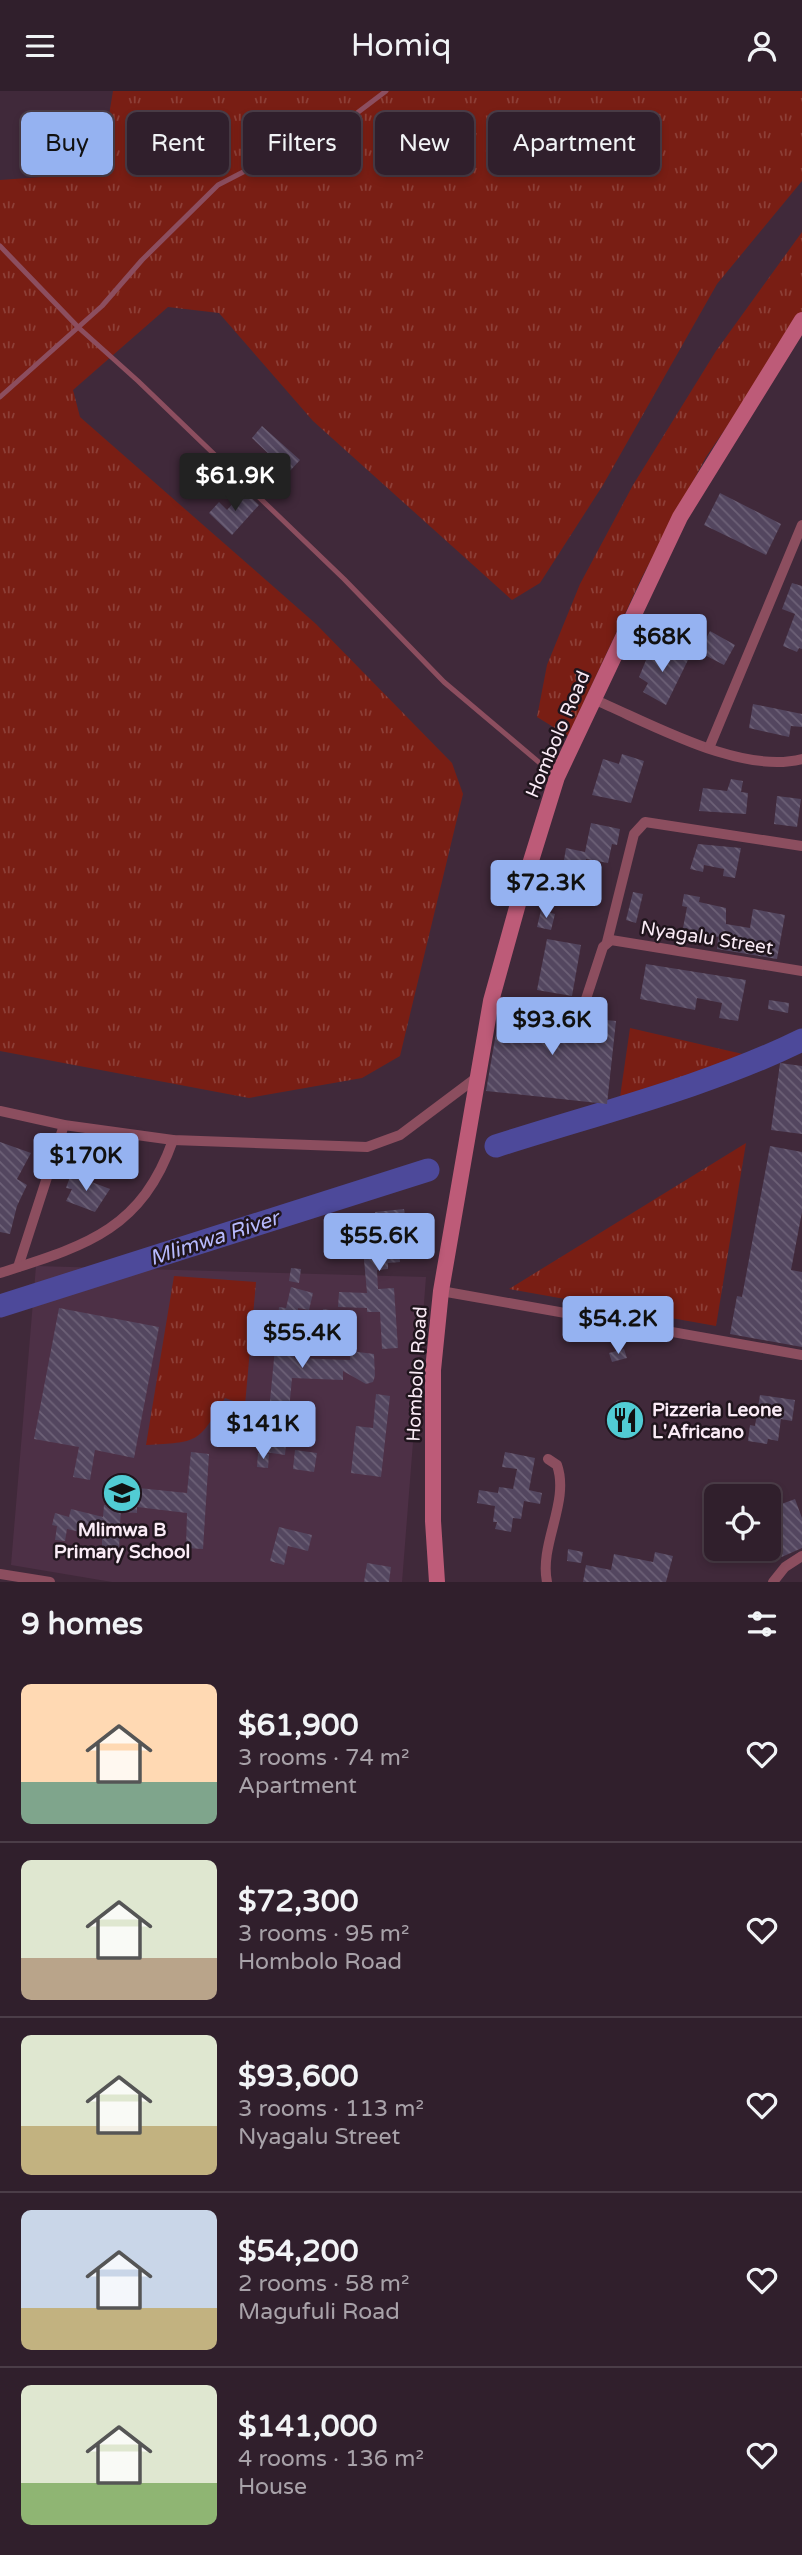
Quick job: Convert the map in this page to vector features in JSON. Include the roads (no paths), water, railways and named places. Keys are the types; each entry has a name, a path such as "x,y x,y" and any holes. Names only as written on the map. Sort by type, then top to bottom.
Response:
{"street":[{"name":"Hombolo Road","path":"437,1582 433,1521 433,1370 442,1291 481,1075 491,1001 557,778 593,699 680,517 802,320"},
{"path":"709,748 802,525"},
{"path":"593,699 709,748 751,760 802,759"},
{"name":"Nyagalu Street","path":"491,1001 583,1008 607,942 634,834 645,822 802,846"},
{"name":"Nyagalu Street","path":"607,942 618,940 802,971"},
{"path":"0,1111 64,1125 173,1140 367,1147 400,1135 481,1075"},
{"path":"18,1267 64,1125"},
{"path":"0,1273 86,1244 113,1227 133,1209 162,1171 173,1140"},
{"path":"442,1291 802,1355"},
{"path":"544,1580 560,1485 556,1465 548,1459"},
{"path":"774,1582 785,1567 802,1556"},
{"path":"0,1574 50,1582"}],"lane":[{"path":"0,397 79,328 218,185 357,113 386,91"},
{"path":"0,246 79,328 148,390 344,579 444,682 557,778"}],"waterway":[{"name":"Mlimwa River","path":"496,1146 690,1085 802,1040"},
{"name":"Mlimwa River","path":"0,1306 428,1170"}],"place":[{"name":"Pizzeria Leone L'Africano","path":"625,1420"},
{"name":"Mlimwa B Primary School","path":"122,1493"}]}
